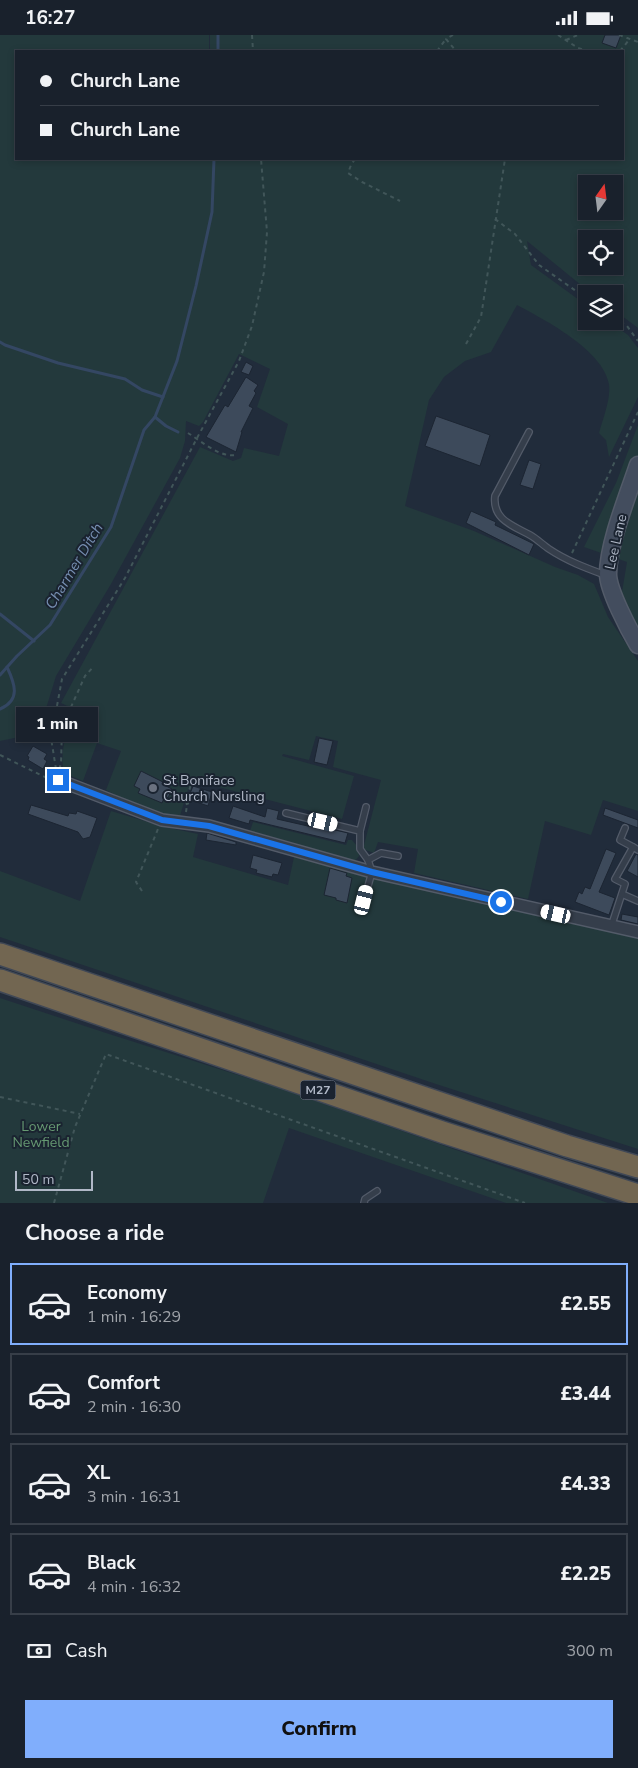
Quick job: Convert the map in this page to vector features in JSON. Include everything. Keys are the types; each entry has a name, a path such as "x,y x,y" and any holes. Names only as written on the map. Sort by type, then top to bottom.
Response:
{"highway":[{"name":"M27","path":"0,954 567,1146 638,1167"},
{"name":"M27","path":"0,980 433,1129 638,1195"}],"street":[{"name":"Lee Lane","path":"638,465 609,557 607,575 614,596 638,645"},
{"path":"58,780 162,820 209,826 372,872 638,932"}],"lane":[{"path":"529,432 495,496 494,505 502,518 513,527 531,536 550,550 568,560 607,575"},
{"path":"364,900 372,872 368,860 360,849 360,831 366,807"},
{"path":"286,813 360,831"},
{"path":"611,927 626,884 615,879 635,848 620,840 624,828"},
{"path":"368,860 381,853 398,857"},
{"path":"622,895 638,901"},
{"path":"364,1203 365,1199 376,1191"}],"path":[{"path":"252,35 253,50"},
{"path":"438,50 446,39 453,35"},
{"path":"558,35 584,50"},
{"path":"566,40 578,35"},
{"path":"619,35 638,42"},
{"path":"446,39 455,50"},
{"path":"621,50 630,39"},
{"path":"94,666 85,676 62,727 61,765 57,773 50,738 62,679 125,578 196,438 239,361 252,327 264,272 267,232 261,160"},
{"path":"354,160 348,173 400,201"},
{"path":"466,344 481,317 505,160"},
{"path":"495,219 515,234 539,265 578,292"},
{"path":"623,323 638,341"},
{"path":"568,560 638,412"},
{"path":"188,433 218,452 231,456 236,455"},
{"path":"0,755 44,777 58,780"},
{"path":"187,805 186,801 191,784 199,784"},
{"path":"142,891 136,882 162,820"},
{"path":"54,1203 75,1127 106,1054 525,1203"},
{"path":"0,1097 80,1114"}],"green space":[{"path":"0,35 209,35 209,50 15,50 15,160 624,160 624,50 210,50 210,35 638,35 638,328 623,317 623,285 581,285 527,241 531,265 578,299 578,330 621,330 628,335 638,348 638,397 609,457 606,440 599,433 609,396 609,384 604,371 596,359 571,337 517,305 491,352 465,361 444,377 429,400 405,506 474,531 555,567 578,575 594,584 608,617 638,661 638,811 603,800 591,835 545,821 528,899 414,873 418,849 378,842 374,853 363,849 381,780 333,767 338,741 316,736 309,760 283,754 282,756 354,776 342,819 191,780 179,819 159,814 106,790 121,751 97,743 83,781 64,773 63,749 76,710 61,703 200,447 233,461 241,458 244,448 279,456 288,424 257,407 270,369 239,354 203,422 199,426 186,421 185,441 180,458 111,584 56,676 45,712 23,728 24,736 0,741"},
{"path":"638,425 638,631 622,592 627,562 584,547 616,483"},
{"path":"111,811 165,827 198,834 193,857 288,885 294,857 410,887 638,938 638,1149 436,1084 0,937 0,871 80,901"},
{"path":"253,822 346,845 348,840 352,840 357,846 359,856 355,861 297,848 298,844 250,831"},
{"name":"Lower Newfield","path":"0,998 276,1087 608,1203 506,1203 289,1128 263,1203 0,1203"}],"building":[{"path":"605,35 621,35 616,48 602,43"},
{"path":"246,362 253,366 249,375 241,372"},
{"path":"246,377 258,385 249,406 253,408 241,432 236,452 206,437 225,405 228,407"},
{"path":"436,416 490,435 480,466 425,446"},
{"path":"529,460 541,464 533,489 520,485"},
{"path":"471,511 496,522 495,525 534,544 529,555 466,523"},
{"path":"319,738 333,741 327,765 314,762"},
{"path":"33,746 47,754 44,759 47,761 43,769 28,760 29,757 27,756"},
{"name":"St Boniface Church Nursling","path":"141,771 163,782 162,784 172,789 168,798 165,796 162,803 138,793 140,789 134,786"},
{"path":"193,786 212,792 208,806 188,799"},
{"path":"31,805 68,816 69,813 76,814 77,811 97,818 90,837 83,839 78,832 28,814"},
{"path":"233,806 265,817 267,808 279,811 277,819 348,833 345,843 250,820 249,824 229,818"},
{"path":"605,808 638,820 638,828 603,815"},
{"path":"207,833 236,842 236,845 206,840"},
{"path":"606,849 616,853 599,892 615,898 609,915 575,902 579,892 582,894 585,887 590,889"},
{"path":"636,854 638,855 638,877 627,871"},
{"path":"253,855 282,863 278,875 273,874 272,877 256,873 257,870 250,868"},
{"path":"330,868 347,873 346,876 352,878 347,903 324,895"},
{"path":"622,914 638,917 638,924 621,920"}],"waterway":[{"name":"Charmer Ditch","path":"218,35 218,50"},
{"name":"Charmer Ditch","path":"0,675 50,625 111,527 144,430 155,417 177,361 212,212 214,160"},
{"name":"Charmer Ditch","path":"0,342 58,363 125,379 142,390 163,397"},
{"path":"155,417 166,426 178,432"},
{"path":"0,614 34,641"},
{"path":"0,709 7,705 14,696 14,685 7,667"}],"place":[{"name":"St Boniface Church Nursling","path":"153,788"}],"route":[{"path":"58,780 162,820 209,826 372,872 501,902"}]}
